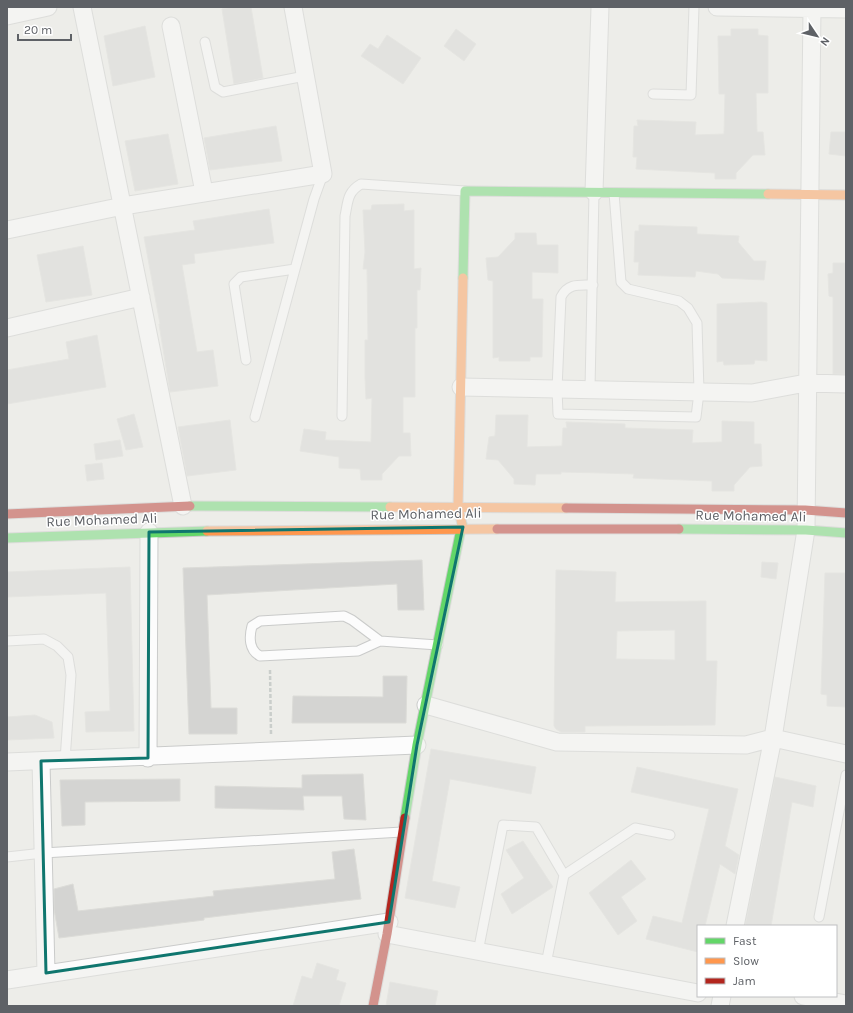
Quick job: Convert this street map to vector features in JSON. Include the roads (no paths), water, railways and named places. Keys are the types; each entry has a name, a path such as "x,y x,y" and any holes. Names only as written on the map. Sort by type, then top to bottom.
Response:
{"street":[{"path":"7,16 48,7"},
{"path":"82,7 184,506"},
{"path":"7,230 123,206 323,174 292,7"},
{"path":"594,192 600,7"},
{"path":"717,7 846,9"},
{"path":"736,925 773,738 806,530 806,382 812,8"},
{"path":"171,26 204,192"},
{"path":"373,1006 388,928 417,745 463,527 458,507 465,191 846,195"},
{"path":"7,328 141,297"},
{"path":"461,387 752,393 806,382 846,384"},
{"path":"7,514 184,506 805,510 846,513"},
{"name":"Rue Mohamed Ali","path":"7,538 149,532 463,527 806,530 846,533"},
{"path":"148,758 149,532"},
{"path":"426,705 557,742 746,745 773,738 846,754"},
{"path":"7,762 148,758 417,745"},
{"path":"41,761 46,973"},
{"path":"7,980 46,973 388,928 478,952 697,993"},
{"path":"808,997 846,1004"}],"lane":[{"path":"653,94 691,95 694,7"},
{"path":"205,42 214,87 223,92 305,76"},
{"path":"255,417 314,199 323,174"},
{"path":"342,416 345,216 348,198 353,189 361,184 465,191"},
{"path":"590,389 594,192"},
{"path":"593,285 572,285 565,289 561,297 557,389 558,414 696,417 699,392 697,323 688,308 679,301 628,289 621,282 614,193"},
{"path":"246,360 234,284 241,277 295,269"},
{"path":"380,642 352,620 344,616 260,621 252,626 250,634 251,647 255,654 260,656 358,651 380,642 438,645"},
{"path":"7,641 44,639 57,646 68,657 71,675 65,760"},
{"path":"819,917 846,775"},
{"path":"478,952 503,825 536,827 564,875 546,964"},
{"path":"564,875 634,828 670,835"},
{"path":"7,857 43,853 402,832"}]}
